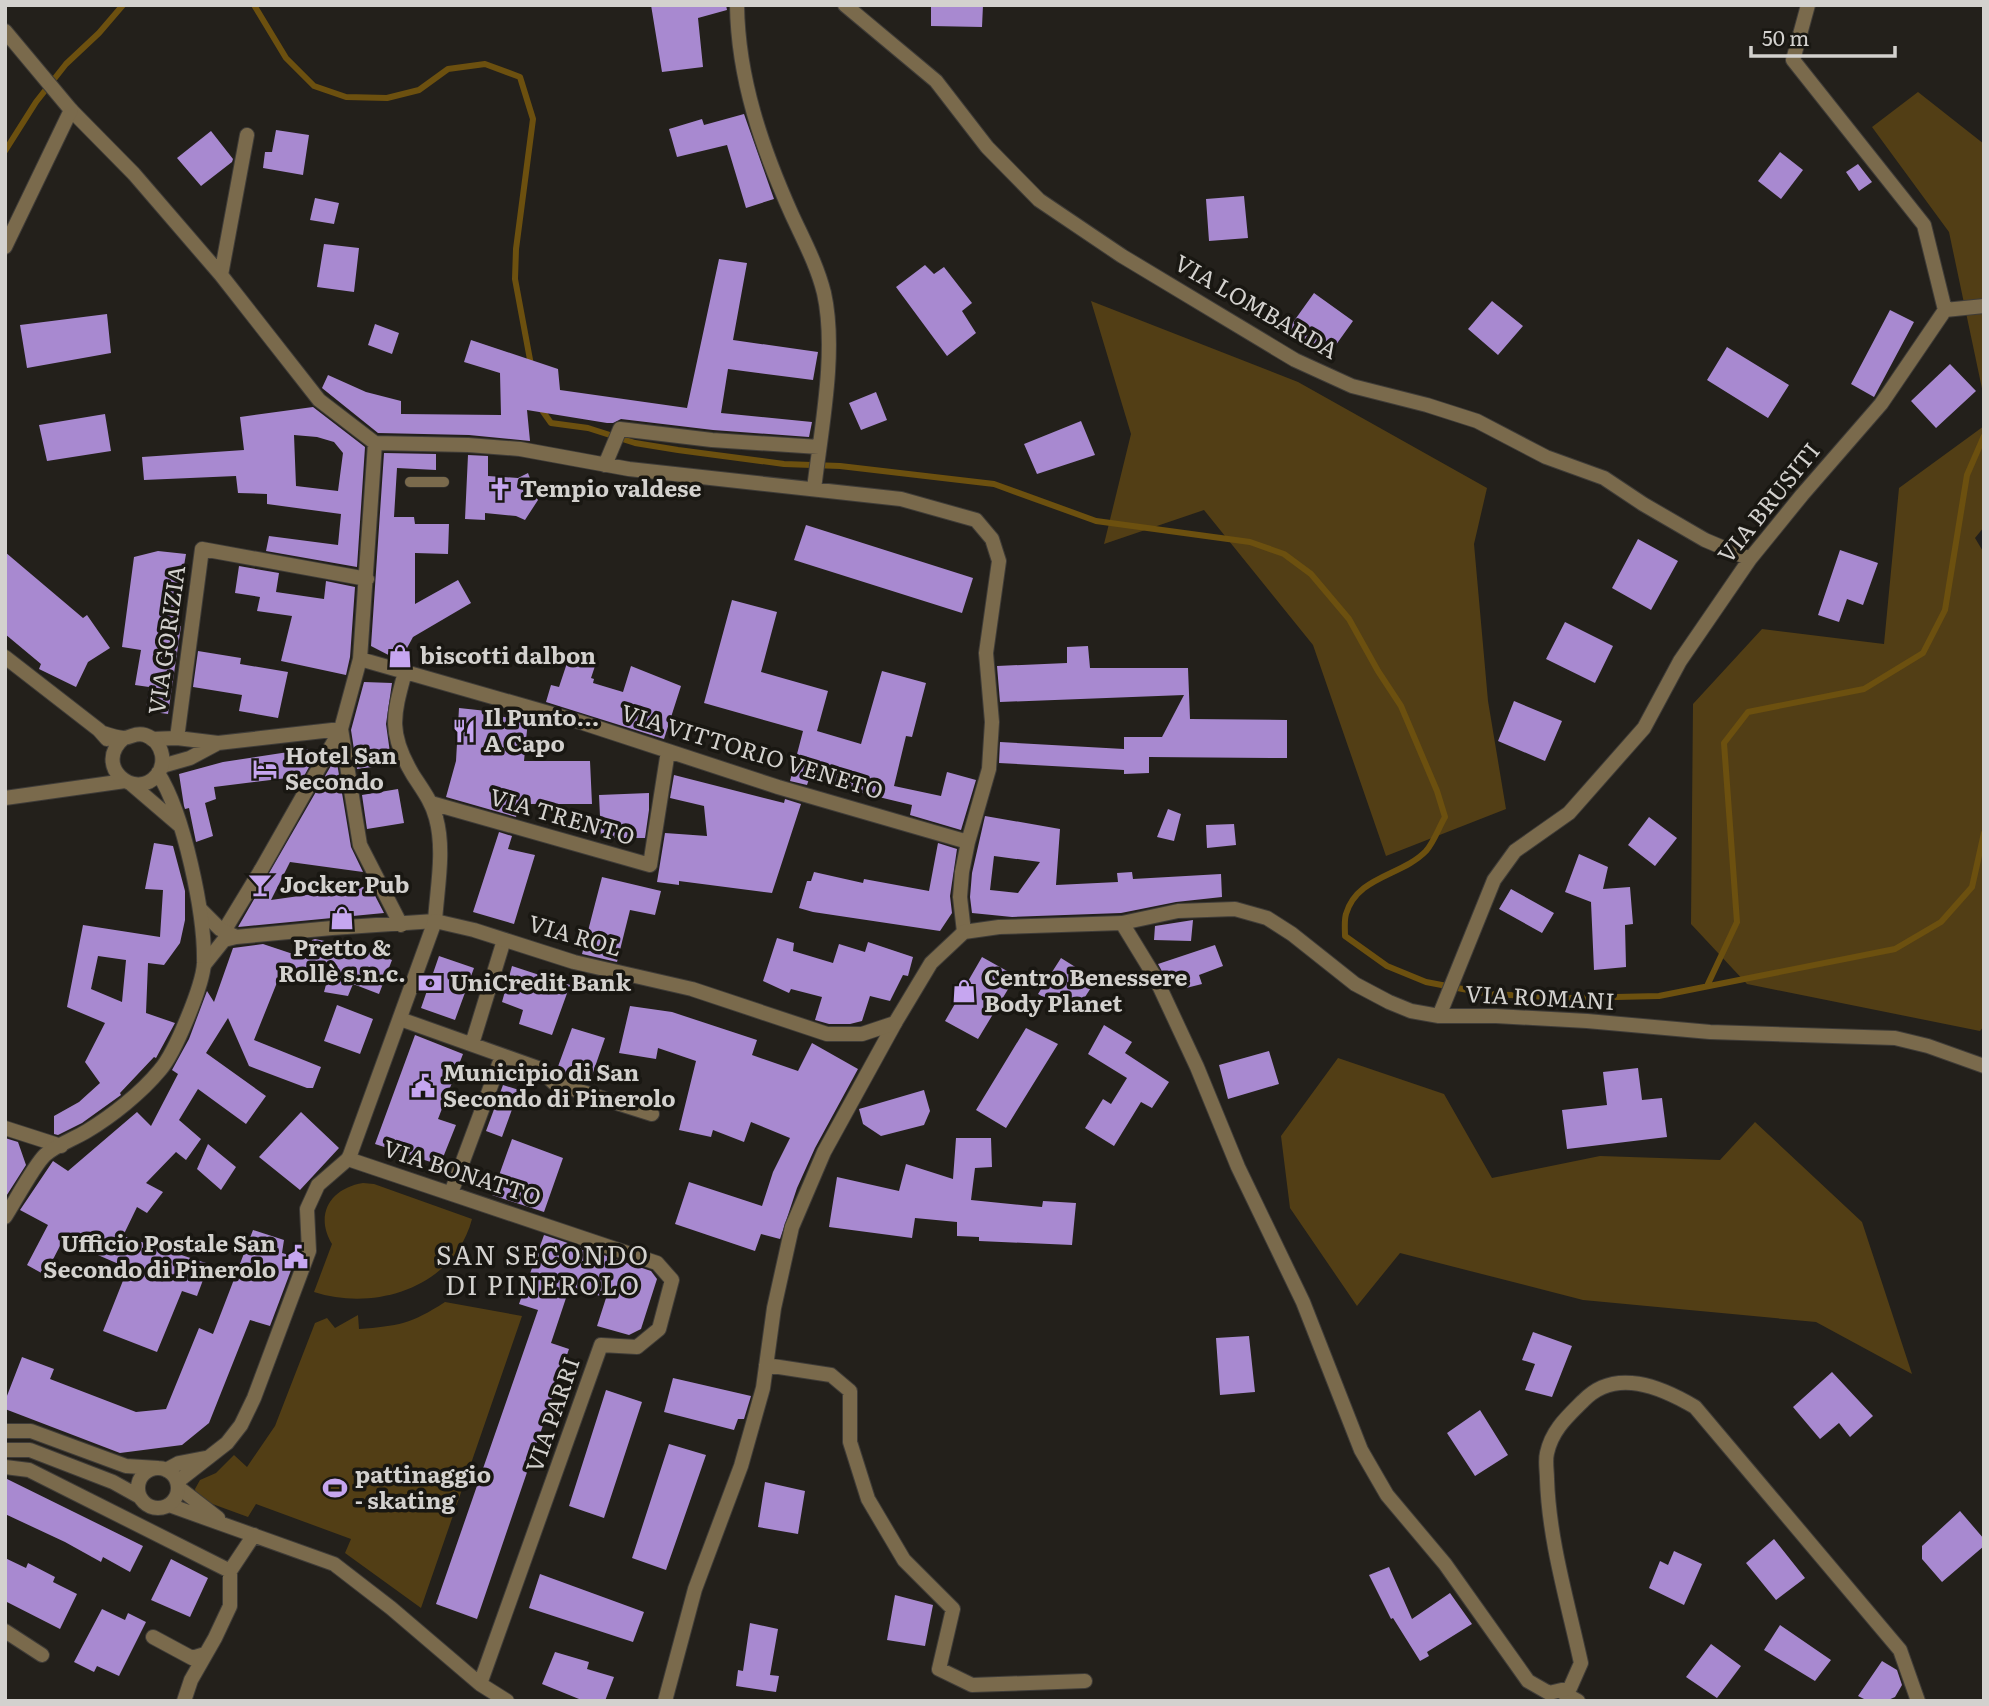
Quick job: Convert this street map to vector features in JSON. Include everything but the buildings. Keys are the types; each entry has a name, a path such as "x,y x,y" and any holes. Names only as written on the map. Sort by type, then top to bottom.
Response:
{"street":[{"path":"737,5 752,111 770,164 817,265 824,296 828,344 814,489"},
{"name":"VIA LOMBARDA","path":"845,5 936,81 987,147 1039,200 1122,256 1296,360 1352,386 1477,421 1546,457 1604,478 1643,505 1705,540 1750,559"},
{"path":"1808,5 1793,60 1924,225 1945,310 1981,306"},
{"path":"5,31 71,110 134,174 221,275 319,400 375,443 520,449 605,465 712,480 901,499 976,520 992,539 999,561 986,653 992,722 989,769 968,842 960,897 964,932 931,962 895,1023 824,1152 792,1227 774,1308 763,1388 741,1466 695,1590 665,1701"},
{"path":"5,247 71,110"},
{"path":"221,275 247,135"},
{"name":"VIA BRUSITI","path":"1441,1013 1494,880 1516,851 1569,813 1644,729 1680,661 1750,559 1881,404 1945,310"},
{"path":"605,465 620,429 712,440 819,447"},
{"path":"5,1217 45,1155 95,1126 161,1069 181,1036 204,965 230,934 261,870 341,729 360,659 375,443"},
{"name":"VIA GORIZIA","path":"177,738 202,549 367,579"},
{"path":"5,657 103,733 110,744 115,771 179,825"},
{"name":"VIA VITTORIO VENETO","path":"360,659 580,722 778,787 968,842"},
{"name":"VIA BONATTO","path":"177,1484 227,1443 241,1425 254,1398 310,1251 307,1209 318,1185 348,1159 435,921 440,847 437,820 398,745 394,714 405,672"},
{"path":"103,733 124,738 139,734 152,739 177,738 218,743 341,729"},
{"path":"341,729 344,733 360,845 401,925"},
{"path":"94,785 112,761 114,750 124,738"},
{"path":"152,739 161,750 160,770 179,825 201,910 204,965"},
{"path":"5,798 94,785 146,783 160,770 218,743"},
{"name":"VIA TRENTO","path":"430,803 650,865 668,751"},
{"name":"VIA ROMANI","path":"964,932 1122,923 1178,911 1236,909 1267,918 1292,934 1355,984 1411,1011 1587,1021 1710,1032 1895,1038 1928,1046 1984,1066"},
{"path":"201,910 230,934"},
{"name":"VIA ROL","path":"230,934 435,921 450,923 574,962 692,989 827,1034 862,1034 895,1023"},
{"path":"1122,923 1155,977 1192,1055 1238,1167 1303,1302 1361,1450 1387,1495 1445,1564 1528,1681 1549,1693 1570,1688 1581,1664 1548,1505 1546,1454 1557,1428 1592,1391 1619,1384 1644,1383 1670,1392 1695,1407 1900,1650 1918,1701"},
{"path":"472,1044 505,940"},
{"path":"400,1019 538,1068 554,1083 652,1114"},
{"path":"452,1193 502,1055"},
{"path":"5,1128 61,1146"},
{"name":"VIA BONATTO","path":"348,1159 562,1231"},
{"name":"VIA PARRI","path":"480,1684 601,1345 637,1347 659,1329 672,1280 657,1263 562,1231"},
{"path":"766,1365 831,1375 850,1391 850,1442 868,1499 905,1560 953,1609 939,1668 972,1685 1085,1681"},
{"path":"5,1423 126,1466 162,1469 227,1526"},
{"path":"5,1431 31,1431"},
{"path":"5,1450 30,1450 113,1482 140,1497 149,1506 163,1507 169,1504 176,1497 177,1484"},
{"name":"VIA BONATTO","path":"162,1469 207,1458"},
{"path":"5,1467 29,1470 230,1571"},
{"path":"140,1497 138,1484 145,1472 162,1469"},
{"path":"169,1504 334,1564 391,1608 480,1684 507,1701"},
{"path":"184,1701 191,1680 230,1606 230,1571 254,1535"},
{"path":"5,1631 41,1655"},
{"path":"153,1637 192,1658 205,1654"},
{"path":"1560,1690 1578,1701"}],"lane":[{"path":"410,482 444,482"}],"shaded area":[{"path":"1918,92 1984,144 1984,398 1949,232 1872,127"},
{"path":"1091,301 1298,382 1487,488 1474,544 1488,701 1506,809 1386,856 1313,645 1204,510 1104,544 1131,434"},
{"path":"1984,426 1984,527 1975,538 1984,553 1984,1026 1980,1031 1747,984 1691,924 1693,704 1762,629 1884,644 1899,488"},
{"path":"1338,1058 1444,1094 1492,1178 1600,1156 1720,1160 1755,1122 1862,1222 1912,1374 1816,1322 1583,1300 1400,1253 1357,1306 1290,1208 1281,1136"},
{"path":"363,1183 374,1184 472,1219 463,1242 448,1262 430,1277 386,1296 362,1299 314,1292 332,1244 325,1223 329,1204 342,1190"},
{"path":"445,1302 522,1316 421,1608 345,1553 351,1539 256,1504 248,1517 207,1502 196,1494 195,1489 200,1480 216,1473 234,1455 247,1467 275,1426 315,1323 327,1318 335,1328 358,1315 359,1329 384,1327 404,1323"}],"waterway":[{"path":"5,151 36,102 66,64 99,33 123,5"},
{"path":"254,5 286,58 314,86 346,97 387,98 419,90 448,69 485,64 520,77 533,119 516,249 515,279 531,365"},
{"path":"539,406 551,423 588,428 635,443 784,464 840,466 994,484 1096,521 1250,542 1284,554 1311,574 1349,619 1401,706 1437,791 1445,817 1429,847 1416,859 1360,892 1352,901 1345,922 1345,936 1387,966 1426,982 1489,994 1573,998 1659,996 1895,949 1941,922 1972,887 1984,833"},
{"path":"1707,986 1737,922 1724,743 1748,712 1864,689 1923,653 1945,610 1967,475 1984,436"}],"place":[{"name":"Tempio valdese","path":"500,489"},
{"name":"biscotti dalbon","path":"400,656"},
{"name":"Il Punto... A Capo","path":"464,731"},
{"name":"Hotel San Secondo","path":"265,769"},
{"name":"Jocker Pub","path":"260,885"},
{"name":"Pretto & Rollè s.n.c.","path":"342,918"},
{"name":"UniCredit Bank","path":"430,983"},
{"name":"Centro Benessere Body Planet","path":"964,991"},
{"name":"Municipio di San Secondo di Pinerolo","path":"423,1086"},
{"name":"Ufficio Postale San Secondo di Pinerolo","path":"296,1257"},
{"name":"pattinaggio - skating","path":"335,1488"}],"district":[{"name":"SAN SECONDO DI PINEROLO","path":"543,1271"}]}
